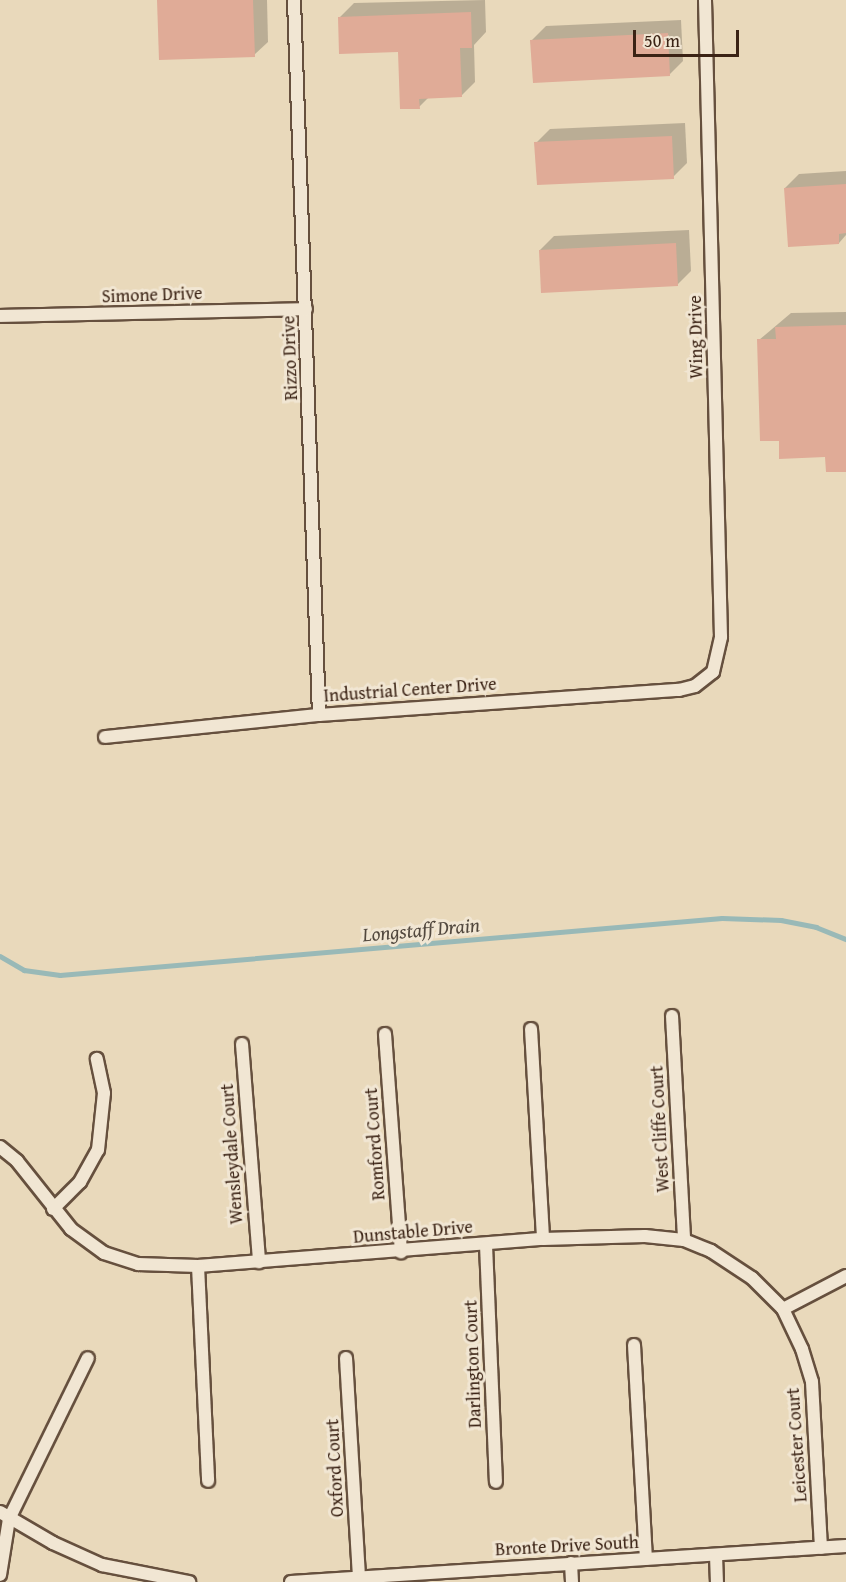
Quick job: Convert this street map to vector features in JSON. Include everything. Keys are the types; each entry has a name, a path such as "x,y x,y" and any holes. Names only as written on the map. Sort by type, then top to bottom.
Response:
{"street":[{"name":"Rizzo Drive","path":"294,0 319,715"},
{"name":"Wing Drive","path":"705,0 721,637 713,672"},
{"name":"Simone Drive","path":"0,316 306,309"},
{"name":"Industrial Center Drive","path":"105,736 319,715 679,690 695,686 713,672"},
{"name":"West Cliffe Court","path":"672,1016 684,1240"},
{"path":"531,1029 543,1239"},
{"name":"Romford Court","path":"385,1034 401,1252"},
{"name":"Wensleydale Court","path":"242,1044 259,1262"},
{"path":"53,1209 80,1182 98,1150 104,1093 97,1059"},
{"name":"Dunstable Drive","path":"0,1147 17,1161 53,1209 89,1243 121,1260 157,1266 198,1266 616,1235 684,1240 733,1264 783,1309"},
{"name":"Darlington Court","path":"486,1245 496,1482"},
{"path":"198,1266 208,1481"},
{"path":"783,1309 846,1276"},
{"name":"Leicester Court","path":"783,1309 802,1349 812,1382 821,1548"},
{"path":"634,1345 645,1559"},
{"path":"0,1575 4,1516 88,1358"},
{"name":"Oxford Court","path":"346,1358 359,1577"},
{"path":"4,1516 82,1557 144,1579 189,1582"},
{"name":"Bronte Drive South","path":"291,1582 359,1577 427,1577 571,1563 846,1546"},
{"path":"716,1555 717,1582"},
{"path":"571,1563 572,1582"}],"building":[{"path":"157,0 253,0 255,57 159,60"},
{"path":"471,12 472,48 460,48 462,97 419,99 420,109 400,109 398,52 339,54 338,17"},
{"path":"668,33 670,76 533,83 530,40"},
{"path":"672,136 674,179 537,185 534,142"},
{"path":"846,184 846,233 839,234 839,244 788,247 784,188"},
{"path":"676,243 678,286 541,293 539,250"},
{"path":"846,325 846,472 826,472 825,457 779,459 779,441 760,441 757,339 776,339 775,327"}],"waterway":[{"name":"Longstaff Drain","path":"0,956 24,970 60,975 722,918 781,920 816,927 846,939"}]}
